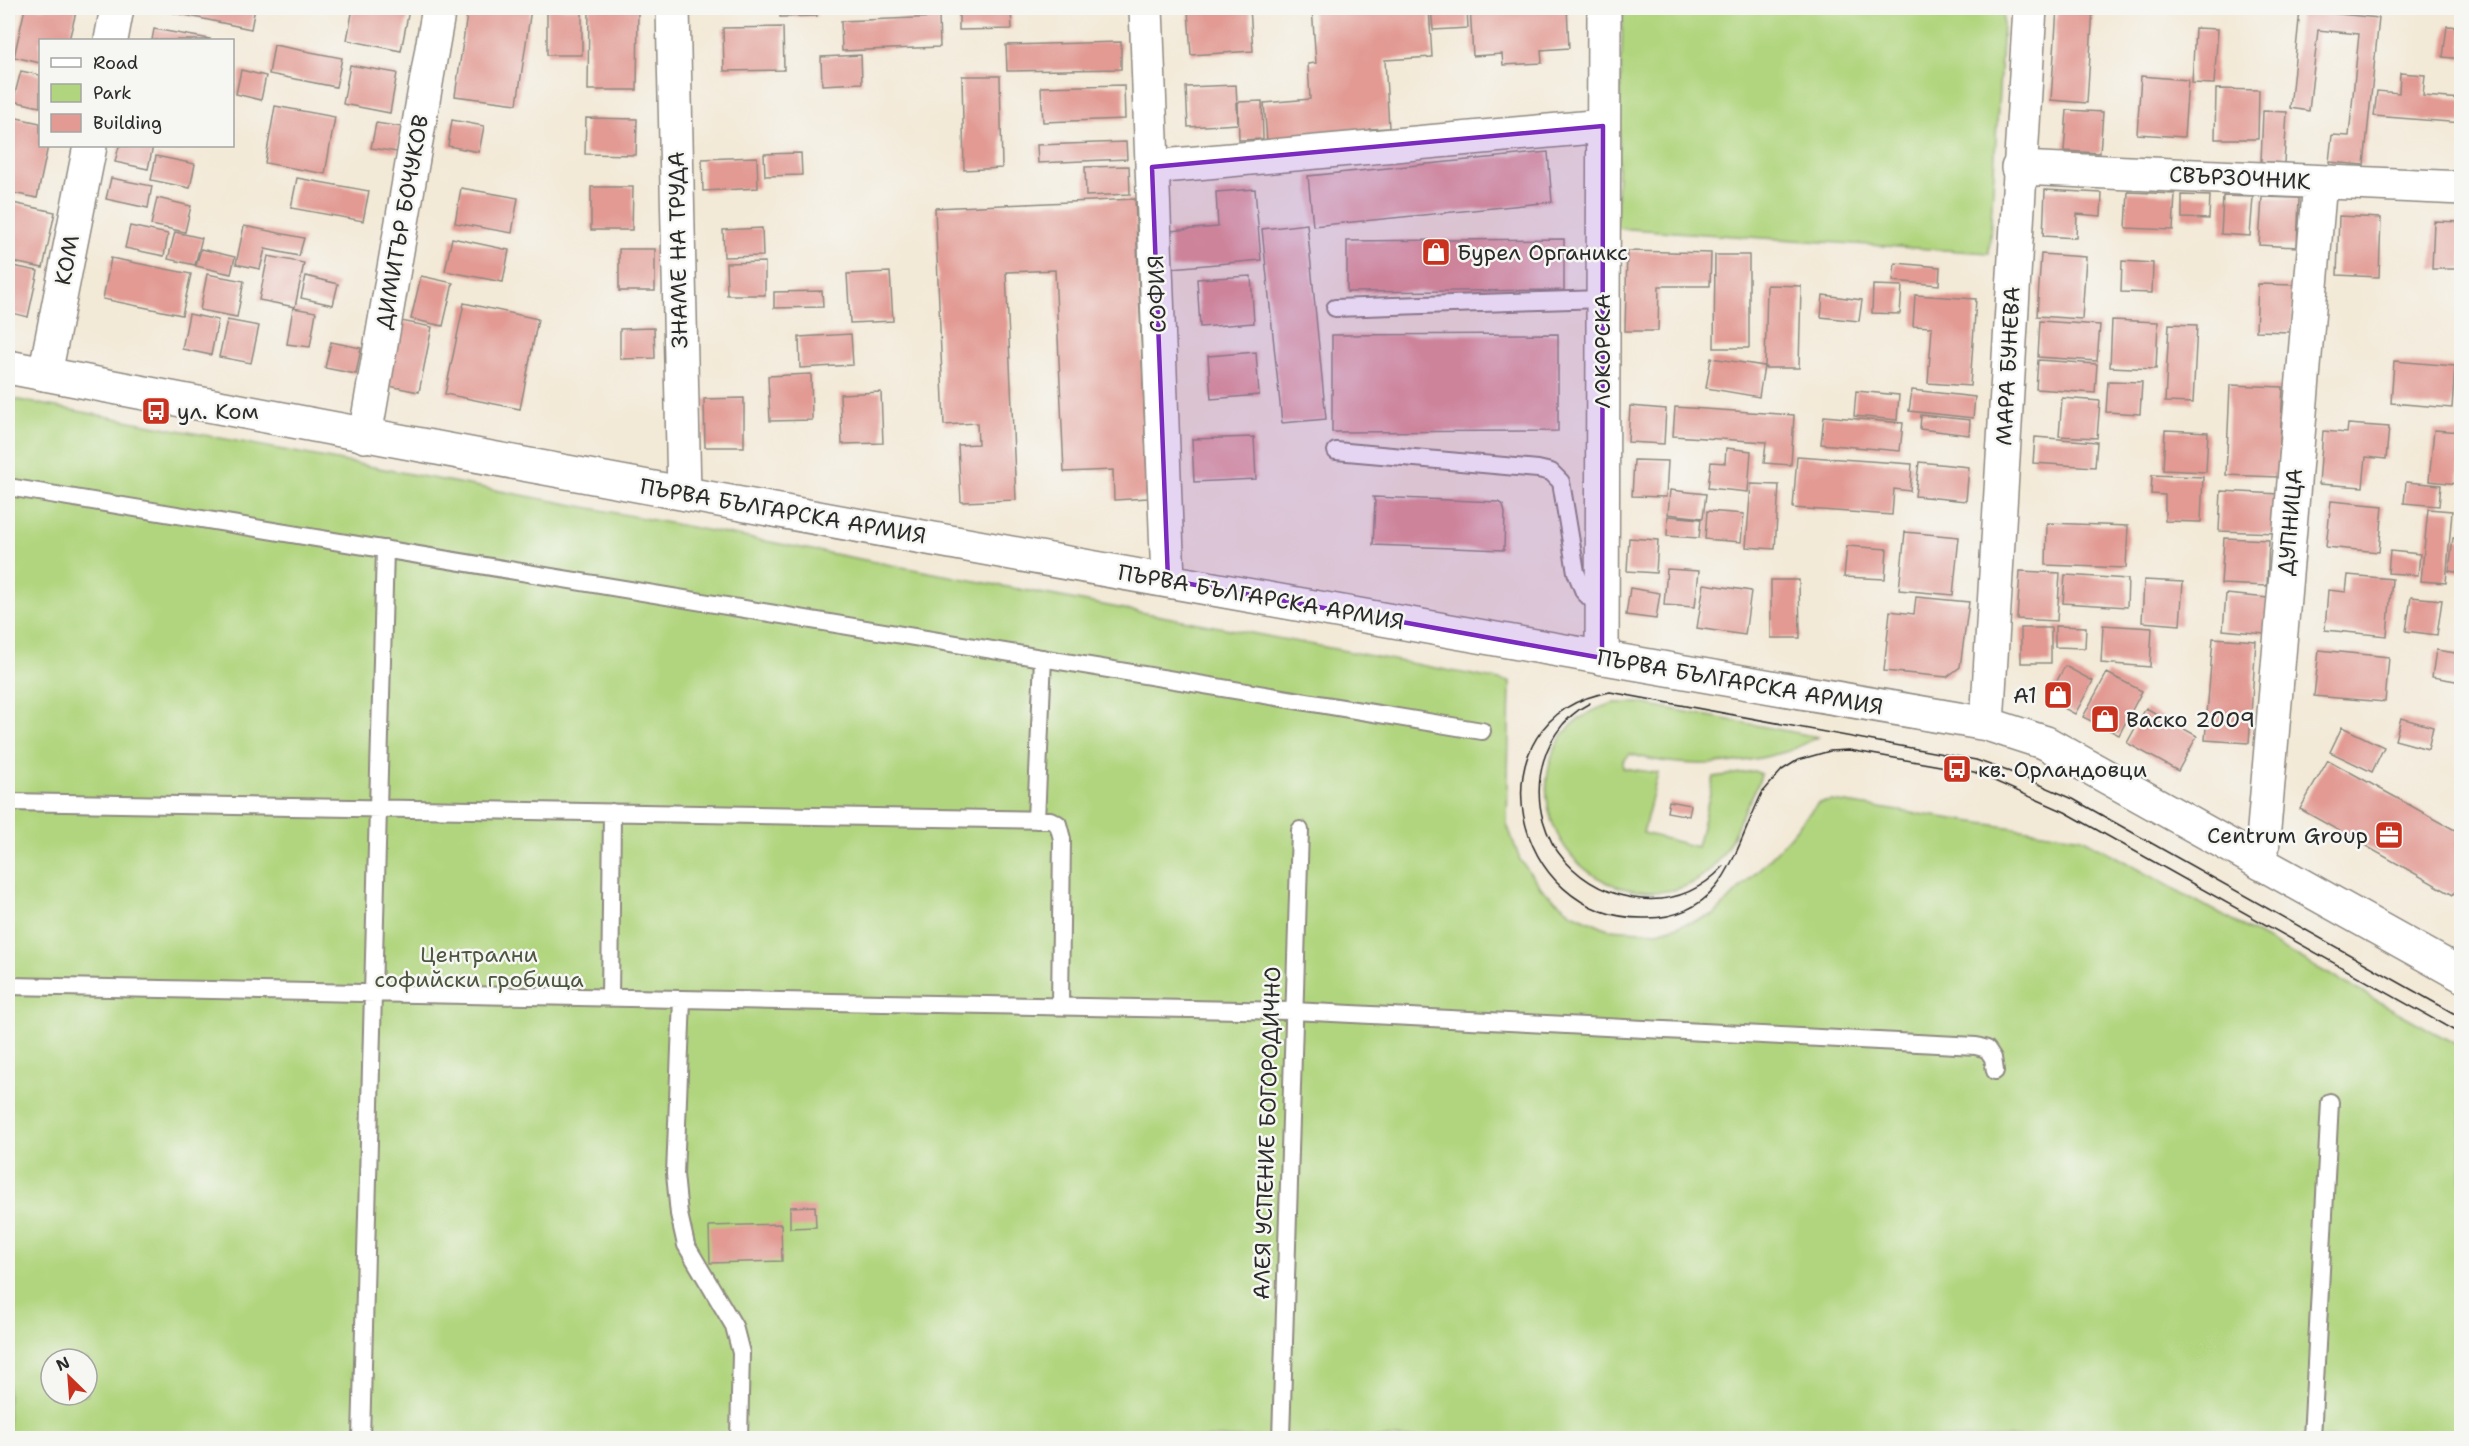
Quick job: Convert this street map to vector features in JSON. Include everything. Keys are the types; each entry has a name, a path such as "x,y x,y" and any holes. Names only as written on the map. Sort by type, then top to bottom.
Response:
{"street":[{"path":"111,39 117,8"},
{"name":"ДИМИТЪР БОЧУКОВ","path":"364,436 439,8"},
{"name":"ЗНАМЕ НА ТРУДА","path":"673,8 684,493"},
{"name":"СОФИЯ","path":"1146,8 1168,580"},
{"name":"ЛОКОРСКА","path":"1602,658 1604,8"},
{"name":"МАРА БУНЕВА","path":"1987,724 2030,8"},
{"path":"1152,167 1603,126"},
{"name":"КОМ","path":"45,374 90,147"},
{"name":"СВЪРЗОЧНИК","path":"2019,168 2462,188"},
{"name":"ДУПНИЦА","path":"2261,863 2320,182"},
{"name":"ПЪРВА БЪЛГАРСКА АРМИЯ","path":"8,367 364,436 1602,658 1987,724 2046,743 2462,975"}],"lane":[{"path":"1335,308 1602,299"},
{"path":"1336,451 1551,472 1561,482 1576,572 1584,592 1602,611"},
{"path":"8,487 1482,731"},
{"path":"361,1438 385,549"},
{"path":"1036,819 1043,658"},
{"path":"8,802 1050,820 1058,824 1062,839 1060,1006"},
{"path":"610,998 612,812"},
{"name":"АЛЕЯ УСПЕНИЕ БОГОРОДИЧНО","path":"1281,1438 1300,830"},
{"path":"8,987 1293,1011 1976,1046 1987,1048 1993,1058 1995,1071"},
{"path":"682,999 675,1174 679,1214 686,1245 734,1326 741,1353 739,1438"},
{"path":"2312,1438 2330,1102"}],"highlighted area":[{"path":"1603,126 1602,658 1168,580 1152,167"}],"green space":[{"path":"1623,8 2004,8 1989,253 1616,228"},
{"name":"Централни софийски гробища","path":"8,398 1510,682 1507,824 1520,860 1543,890 1572,913 1608,929 1658,932 1714,915 1777,851 1818,803 1832,801 2082,838 2461,1047 2461,1438 8,1438"},
{"path":"1614,703 1640,703 1818,737 1785,752 1727,763 1688,764 1630,754 1623,761 1623,768 1658,773 1643,833 1697,847 1714,777 1754,771 1761,774 1728,845 1711,869 1696,881 1682,887 1660,892 1638,891 1616,886 1597,877 1580,864 1566,848 1555,830 1549,810 1547,788 1549,766 1564,733 1591,712"}],"building":[{"path":"25,8 77,8 69,39 39,39 39,63 14,57"},
{"path":"161,8 255,8 251,29 161,10"},
{"path":"353,8 409,10 401,51 347,40"},
{"path":"468,8 531,9 517,104 455,96"},
{"path":"547,8 582,8 582,55 547,55"},
{"path":"589,8 638,8 637,90 588,90"},
{"path":"780,8 816,8 817,16 780,17"},
{"path":"959,8 1011,8 1012,29 959,30"},
{"path":"1068,8 1110,8 1110,9 1068,11"},
{"path":"1250,8 1253,51 1191,55 1188,10"},
{"path":"1312,8 1429,8 1432,57 1385,60 1389,128 1369,129 1369,133 1267,141 1264,103 1310,99 1308,64 1316,63"},
{"path":"1431,8 1467,8 1468,28 1433,30"},
{"path":"1470,8 1567,8 1569,48 1541,50 1542,63 1503,65 1502,54 1473,56"},
{"path":"2057,8 2093,8 2087,103 2051,100"},
{"path":"2300,10 2379,18 2364,165 2329,162 2332,135 2349,136 2359,34 2318,30 2309,111 2290,108"},
{"path":"939,17 940,47 842,51 841,21"},
{"path":"2447,26 2462,27 2462,59 2443,57"},
{"path":"783,27 784,70 724,71 723,28"},
{"path":"2195,28 2218,29 2214,84 2192,83"},
{"path":"154,29 210,39 152,39"},
{"path":"1121,42 1121,69 1007,71 1006,45"},
{"path":"274,45 342,58 336,87 269,74"},
{"path":"861,55 862,83 822,85 821,57"},
{"path":"350,65 397,73 390,113 343,104"},
{"path":"241,70 266,76 261,100 236,94"},
{"path":"21,71 39,75 39,107 13,101"},
{"path":"2400,73 2425,75 2423,96 2462,99 2462,123 2374,116 2377,91 2399,93"},
{"path":"962,76 1000,76 1002,168 964,170"},
{"path":"2141,76 2188,80 2184,137 2137,134"},
{"path":"1124,85 1125,119 1043,122 1041,87"},
{"path":"1236,85 1238,124 1188,127 1186,87"},
{"path":"2216,89 2259,90 2258,139 2215,139"},
{"path":"1262,101 1263,139 1239,140 1238,102"},
{"path":"275,106 335,117 325,174 265,163"},
{"path":"2067,110 2103,112 2100,153 2064,151"},
{"path":"2263,111 2287,112 2284,163 2261,162"},
{"path":"8,116 39,123 39,147 48,147 37,198 8,192"},
{"path":"586,118 637,119 636,155 585,154"},
{"path":"452,120 484,126 479,152 448,146"},
{"path":"376,123 402,127 397,152 371,148"},
{"path":"1126,142 1127,159 1038,163 1037,145"},
{"path":"119,147 153,147 148,169 115,162"},
{"path":"1548,152 1552,202 1313,226 1308,176"},
{"path":"801,153 802,175 765,176 764,154"},
{"path":"156,156 195,164 190,188 151,180"},
{"path":"757,157 758,188 703,191 702,159"},
{"path":"1129,166 1130,194 1086,196 1085,167"},
{"path":"111,178 152,186 148,208 106,199"},
{"path":"297,178 369,191 363,221 291,208"},
{"path":"591,187 633,187 632,230 591,230"},
{"path":"461,188 518,198 512,233 455,223"},
{"path":"1255,189 1261,260 1172,268 1169,231 1218,227 1216,192"},
{"path":"2045,190 2102,193 2101,216 2077,214 2076,238 2043,236"},
{"path":"2128,192 2175,194 2173,230 2126,228"},
{"path":"2182,195 2210,196 2209,219 2182,218"},
{"path":"2223,196 2253,197 2250,236 2221,234"},
{"path":"2262,197 2299,198 2297,247 2259,245"},
{"path":"157,198 191,206 185,232 151,225"},
{"path":"1135,199 1148,498 1114,500 1113,470 1064,472 1055,270 1006,272 1016,500 961,502 958,445 978,444 977,423 944,425 935,208"},
{"path":"8,202 55,212 43,268 8,261"},
{"path":"2339,216 2381,218 2379,277 2337,275"},
{"path":"2434,221 2462,222 2462,269 2432,269"},
{"path":"1307,224 1326,419 1282,423 1262,229"},
{"path":"130,226 168,234 164,256 125,248"},
{"path":"244,226 304,238 299,256 265,249 260,269 236,264"},
{"path":"762,228 763,256 724,257 723,230"},
{"path":"175,232 202,238 195,265 168,259"},
{"path":"452,238 509,250 503,282 445,271"},
{"path":"1564,239 1564,290 1347,292 1347,241"},
{"path":"201,249 235,257 231,274 196,266"},
{"path":"619,249 655,249 655,291 619,291"},
{"path":"1627,251 1711,253 1710,286 1659,286 1658,331 1625,331"},
{"path":"2041,254 2086,257 2082,319 2037,316"},
{"path":"1715,255 1749,255 1749,348 1714,348"},
{"path":"268,256 304,263 295,307 259,300"},
{"path":"111,258 191,274 182,315 103,299"},
{"path":"2122,261 2153,263 2152,293 2121,292"},
{"path":"765,262 765,295 727,295 726,263"},
{"path":"1895,263 1940,267 1939,285 1893,281"},
{"path":"8,265 38,271 28,317 8,312"},
{"path":"890,272 893,321 850,323 847,274"},
{"path":"207,274 244,281 237,317 200,310"},
{"path":"306,276 338,284 333,305 301,298"},
{"path":"421,276 453,283 443,326 411,319"},
{"path":"1251,276 1254,323 1200,327 1197,279"},
{"path":"2258,284 2294,285 2292,332 2256,331"},
{"path":"1767,285 1801,286 1799,368 1765,368"},
{"path":"1873,285 1902,286 1900,314 1872,313"},
{"path":"822,291 823,307 774,308 774,292"},
{"path":"1823,295 1862,300 1859,321 1821,317"},
{"path":"1915,295 1976,299 1970,386 1928,383 1932,327 1913,326"},
{"path":"464,303 538,319 520,409 445,394"},
{"path":"293,308 316,312 310,347 287,344"},
{"path":"189,314 218,320 211,355 182,349"},
{"path":"227,320 259,326 251,363 219,357"},
{"path":"396,320 432,327 419,392 384,385"},
{"path":"2112,320 2158,322 2156,369 2110,367"},
{"path":"2040,321 2100,325 2097,361 2038,357"},
{"path":"2169,324 2197,325 2193,403 2165,402"},
{"path":"654,328 655,358 620,359 620,329"},
{"path":"851,334 853,365 800,368 799,337"},
{"path":"1558,334 1558,431 1332,432 1332,335"},
{"path":"331,342 361,348 356,374 325,368"},
{"path":"1256,352 1259,395 1211,399 1208,356"},
{"path":"1711,358 1764,366 1759,397 1706,388"},
{"path":"2038,360 2097,364 2095,393 2036,389"},
{"path":"2394,361 2455,366 2452,408 2391,403"},
{"path":"811,374 812,420 770,421 768,376"},
{"path":"2108,381 2142,382 2140,414 2106,412"},
{"path":"2230,385 2283,387 2278,477 2226,475"},
{"path":"1912,390 1975,397 1973,418 1909,411"},
{"path":"1856,391 1899,395 1897,420 1854,416"},
{"path":"881,392 883,443 842,444 840,394"},
{"path":"744,398 744,447 705,447 704,399"},
{"path":"2062,398 2100,401 2097,438 2059,436"},
{"path":"1630,406 1666,409 1664,444 1628,442"},
{"path":"1675,407 1794,415 1791,465 1764,463 1766,442 1673,436"},
{"path":"1921,415 1970,420 1969,435 1920,429"},
{"path":"1824,416 1903,423 1900,451 1821,444"},
{"path":"2348,424 2389,427 2386,459 2366,457 2363,487 2319,484 2323,431 2347,433"},
{"path":"2165,430 2208,432 2206,472 2163,470"},
{"path":"2434,430 2462,432 2458,484 2429,481"},
{"path":"1254,437 1256,479 1194,482 1192,439"},
{"path":"2035,437 2097,442 2095,467 2033,463"},
{"path":"1726,448 1751,451 1748,492 1708,488 1711,462 1725,463"},
{"path":"1797,456 1912,464 1910,491 1894,489 1892,515 1793,508"},
{"path":"1634,460 1668,461 1666,497 1632,496"},
{"path":"1919,462 1969,467 1966,501 1915,496"},
{"path":"2152,475 2203,477 2201,522 2165,521 2165,495 2151,494"},
{"path":"2406,482 2441,485 2439,506 2404,503"},
{"path":"1751,484 1779,485 1775,549 1746,547"},
{"path":"1670,490 1706,494 1703,518 1668,514"},
{"path":"2221,491 2279,494 2277,533 2219,531"},
{"path":"1373,497 1498,502 1503,505 1505,513 1504,550 1373,545 1375,502"},
{"path":"2331,501 2383,506 2379,552 2326,547"},
{"path":"2428,509 2452,511 2446,583 2421,581"},
{"path":"1707,511 1744,514 1741,542 1705,539"},
{"path":"1668,516 1701,519 1699,538 1667,536"},
{"path":"2047,523 2128,526 2126,568 2046,565"},
{"path":"1905,532 1959,537 1953,595 1899,590"},
{"path":"1629,538 1658,540 1656,573 1627,571"},
{"path":"2224,538 2269,540 2267,586 2221,584"},
{"path":"2453,538 2462,539 2462,573 2449,571"},
{"path":"1847,546 1887,549 1885,579 1844,577"},
{"path":"2390,551 2420,554 2418,575 2388,573"},
{"path":"1667,569 1699,571 1695,607 1664,605"},
{"path":"2020,571 2060,573 2057,621 2017,619"},
{"path":"2065,575 2128,579 2127,607 2063,603"},
{"path":"2348,575 2392,579 2387,636 2325,630 2328,590 2346,592"},
{"path":"1771,580 1799,580 1800,638 1771,638"},
{"path":"2144,580 2183,582 2180,625 2142,622"},
{"path":"1704,584 1751,591 1745,635 1697,628"},
{"path":"1630,588 1660,593 1656,619 1626,615"},
{"path":"2226,594 2268,598 2265,634 2223,630"},
{"path":"1916,597 1969,602 1960,667 1947,677 1884,671 1890,611 1914,614"},
{"path":"2411,597 2442,600 2437,635 2406,631"},
{"path":"2103,625 2152,628 2150,667 2101,663"},
{"path":"2055,626 2086,627 2085,648 2055,647"},
{"path":"2021,628 2051,628 2051,663 2021,663"},
{"path":"2213,638 2256,641 2249,743 2205,740"},
{"path":"2319,650 2389,657 2385,702 2314,696"},
{"path":"2436,650 2462,654 2462,682 2432,677"},
{"path":"2065,666 2093,681 2075,714 2047,699"},
{"path":"2107,673 2142,691 2119,735 2083,717"},
{"path":"2146,708 2197,736 2178,771 2127,743"},
{"path":"2401,718 2433,727 2428,749 2395,740"},
{"path":"2342,727 2384,747 2372,772 2330,752"},
{"path":"2328,760 2462,834 2462,880 2453,895 2300,809"},
{"path":"1669,801 1691,805 1689,816 1667,812"},
{"path":"815,1206 816,1227 790,1228 790,1207"},
{"path":"781,1224 782,1261 710,1263 709,1226"},
{"path":"2072,1436 2150,1436 2150,1438 2072,1438"}],"tram line":[{"path":"2462,1018 2073,799 2016,774 1976,760 1610,692 1565,709 1536,738 1523,775 1524,816 1537,855 1563,888 1601,911 1658,918 1676,914 1694,906 1716,887 1729,867 1762,793 1782,770 1798,760 1830,751 1849,750 1974,772 2065,812 2462,1035"},
{"path":"1590,703 1571,716 1556,733 1546,753 1540,775 1539,798 1543,821 1552,842 1565,861 1581,876 1599,887 1619,895 1641,899 1665,898 1686,893 1706,882 1723,867"}],"place":[{"name":"Бурел Органикс","path":"1436,252"},
{"name":"ул. Ком","path":"156,411"},
{"name":"A1","path":"2058,695"},
{"name":"Васко 2009","path":"2105,719"},
{"name":"кв. Орландовци","path":"1957,769"},
{"name":"Centrum Group","path":"2389,835"}]}
